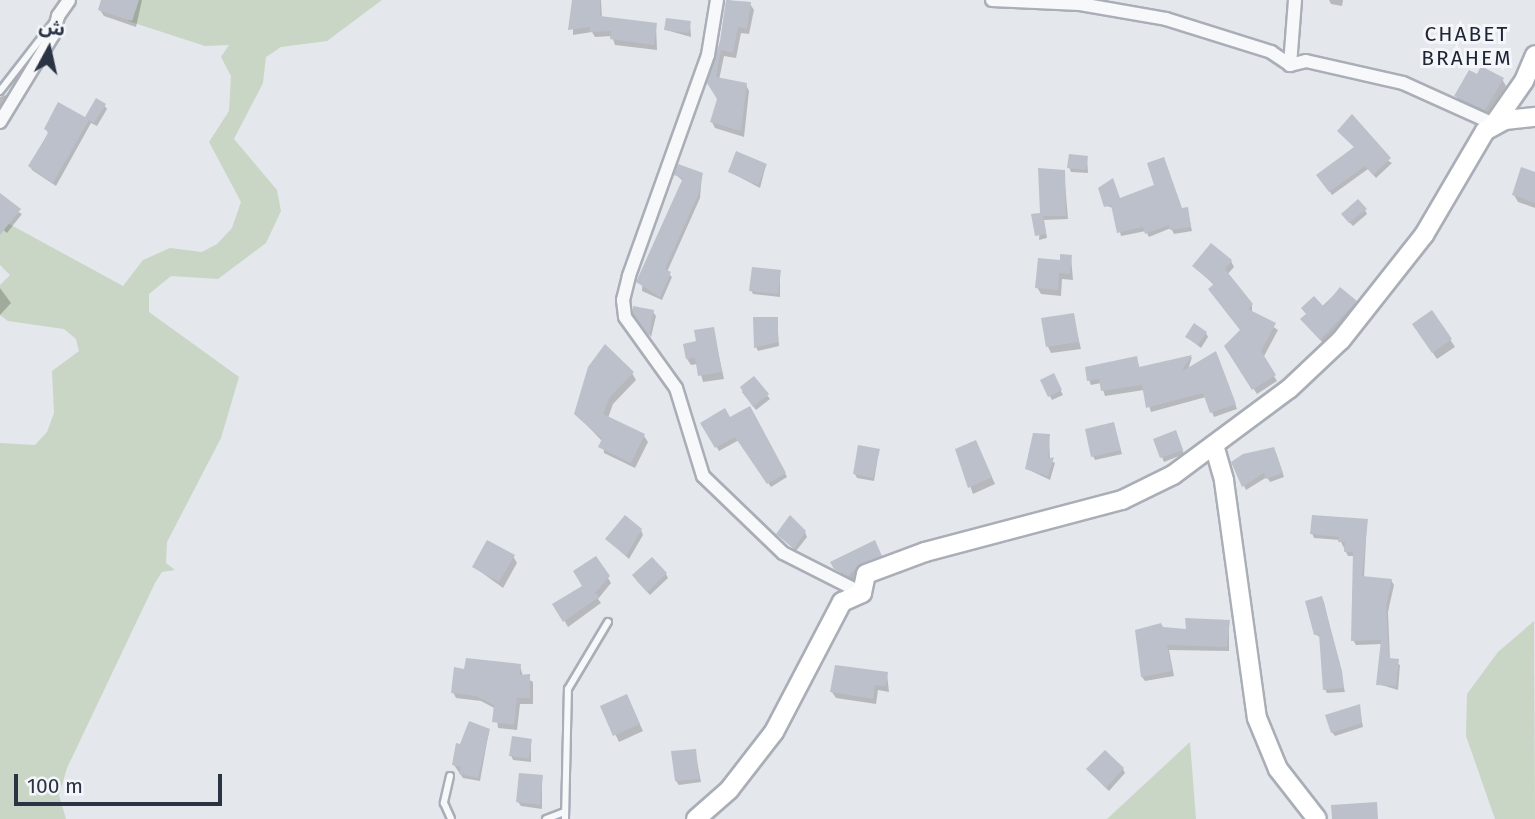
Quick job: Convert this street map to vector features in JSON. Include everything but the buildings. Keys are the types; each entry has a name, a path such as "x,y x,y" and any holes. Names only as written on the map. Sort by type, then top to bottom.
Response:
{"main road":[{"path":"696,819 752,765 795,700 842,602 862,593 866,574 878,566 1122,500 1173,475 1289,389 1341,340 1424,234 1478,140 1494,124 1524,81 1535,55"},
{"path":"1494,124 1535,117"},
{"path":"1214,445 1224,481 1256,718 1278,769 1317,819"}],"street":[{"path":"0,122 53,35 58,16 69,0"},
{"path":"717,0 708,55 622,299 625,317 676,388 703,476 783,553 862,593"},
{"path":"992,0 1080,4 1166,19 1271,52 1290,65 1306,61 1362,71 1403,83 1494,124"},
{"path":"1290,65 1295,0"}],"lane":[{"path":"0,91 58,16"},
{"path":"545,819 564,816 568,690 608,622"},
{"path":"450,776 444,803 451,819"}],"green space":[{"path":"138,0 382,0 327,41 281,47 266,57 263,83 234,139 277,190 281,211 266,243 218,279 171,276 149,294 149,312 239,377 221,438 167,542 166,563 175,570 162,572 155,583 67,768 59,795 66,819 0,819 0,443 35,445 47,432 54,413 52,371 79,351 76,339 64,329 8,321 0,315 0,285 10,275 0,265 0,219 123,286 143,260 170,248 202,252 217,244 232,228 241,202 209,142 229,111 231,76 221,57 229,45 205,46 128,21"},
{"path":"1534,621 1535,819 1495,819 1466,736 1467,694 1498,652"},
{"path":"1190,742 1196,819 1107,819"}],"district":[{"name":"CHABET BRAHEM","path":"1467,46"}]}
